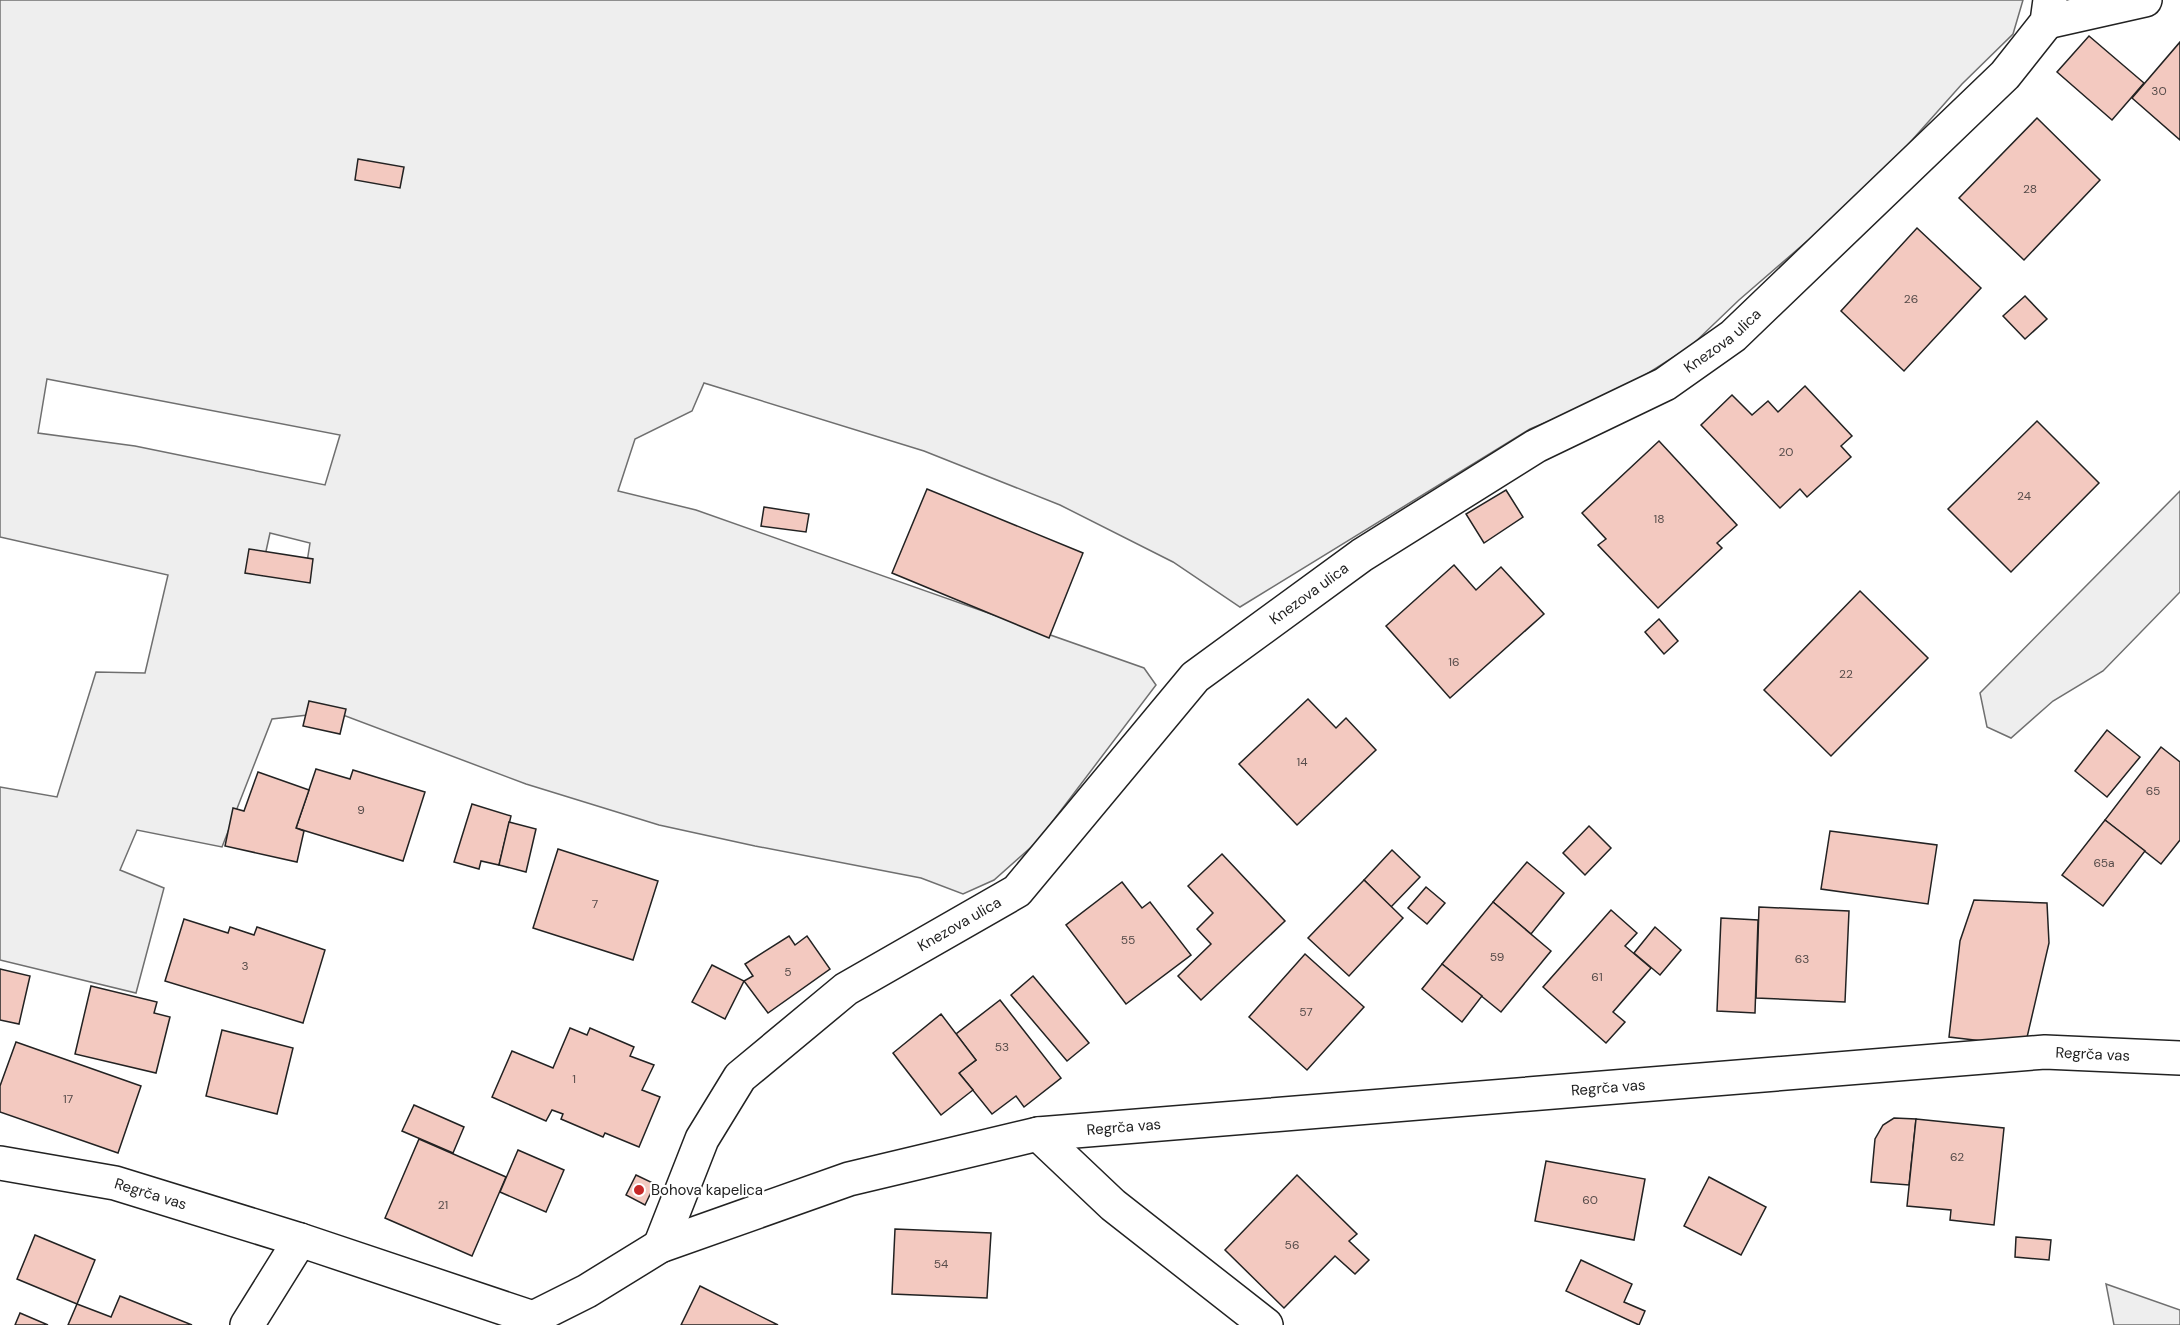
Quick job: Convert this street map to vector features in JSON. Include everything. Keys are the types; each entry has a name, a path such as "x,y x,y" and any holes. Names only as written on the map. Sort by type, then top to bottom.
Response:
{"street":[{"name":"Knezova ulica","path":"660,1246 702,1139 740,1077 846,989 1017,891 1195,677 1371,549 1536,446 1665,384 1733,336 2005,75 2048,11 2145,0"},
{"name":"Regrča vas","path":"0,1163 115,1183 300,1240 534,1321 660,1246 849,1179 1038,1134 2045,1052 2180,1058"},
{"path":"1038,1134 1113,1206 1266,1325"},
{"path":"247,1325 300,1240"}],"shaded area":[{"path":"0,0 2023,0 2013,34 1962,84 1872,185 1739,300 1691,346 1617,393 1530,429 1240,607 1173,562 1060,505 924,451 704,383 692,411 635,439 618,491 696,510 1144,668 1156,685 1037,842 994,880 963,894 921,878 659,825 526,784 335,712 272,719 222,847 137,830 120,870 164,888 136,993 0,960 0,787 57,797 96,672 145,673 168,575 0,537","holes":["47,379 340,435 325,485 135,446 38,433","270,533 310,543 304,581 261,574"]},
{"path":"2180,491 2180,592 2103,671 2053,701 2011,738 1987,727 1980,693"},
{"path":"2106,1284 2180,1310 2180,1325 2114,1325"}],"building":[{"path":"2089,36 2144,83 2112,120 2057,72"},
{"path":"2180,42 2180,140 2132,98"},
{"path":"2037,118 2100,180 2024,260 1959,198"},
{"path":"358,159 404,167 400,188 355,180"},
{"path":"1917,228 1981,288 1904,371 1841,311"},
{"path":"2025,296 2047,319 2025,339 2003,316"},
{"path":"1805,386 1852,436 1841,446 1851,457 1807,497 1800,489 1780,508 1701,425 1732,395 1752,415 1768,401 1778,412"},
{"path":"2037,421 2099,483 2011,572 1948,509"},
{"path":"1659,441 1737,525 1717,543 1722,548 1658,608 1598,545 1606,539 1582,513"},
{"path":"927,489 1083,553 1049,638 892,573"},
{"path":"1506,490 1523,517 1484,543 1466,514"},
{"path":"764,507 809,514 806,532 761,526"},
{"path":"249,549 313,559 310,583 245,573"},
{"path":"1454,565 1476,590 1501,567 1544,614 1450,698 1386,626"},
{"path":"1860,591 1928,658 1831,756 1764,690"},
{"path":"1659,619 1678,641 1664,654 1645,632"},
{"path":"1308,699 1336,728 1346,718 1376,750 1297,825 1239,764"},
{"path":"309,701 346,709 340,734 303,726"},
{"path":"2107,730 2140,757 2107,797 2075,771"},
{"path":"2161,747 2180,762 2180,840 2161,864 2105,820"},
{"path":"316,769 350,779 353,770 425,792 403,861 296,828"},
{"path":"258,772 309,790 296,828 304,831 297,862 225,846 233,808 244,811"},
{"path":"472,804 511,816 499,865 481,861 479,869 454,862"},
{"path":"2105,820 2145,851 2103,906 2062,875"},
{"path":"509,822 536,829 526,872 499,865"},
{"path":"1589,826 1611,848 1585,875 1563,853"},
{"path":"1830,831 1937,845 1928,904 1821,889"},
{"path":"558,849 658,881 633,960 533,928"},
{"path":"1392,850 1420,877 1391,907 1364,880"},
{"path":"1222,854 1285,921 1201,1000 1178,976 1211,944 1197,929 1213,913 1188,886"},
{"path":"1527,862 1564,893 1531,934 1493,902"},
{"path":"1364,880 1403,918 1349,976 1308,938"},
{"path":"1122,882 1142,908 1150,902 1191,955 1126,1004 1066,925"},
{"path":"1426,887 1445,903 1427,924 1408,908"},
{"path":"1974,900 2047,903 2049,943 2025,1046 1949,1037 1960,941"},
{"path":"1493,902 1551,951 1501,1012 1442,964"},
{"path":"1759,907 1849,911 1845,1002 1756,998"},
{"path":"1611,910 1637,933 1625,946 1651,968 1613,1012 1625,1022 1606,1043 1543,987"},
{"path":"1721,918 1758,920 1755,1013 1717,1011"},
{"path":"184,919 228,933 230,927 254,935 257,927 325,950 303,1023 165,981"},
{"path":"1655,927 1681,950 1660,975 1634,953"},
{"path":"789,936 795,945 807,936 830,969 768,1013 744,981 753,976 745,964"},
{"path":"1305,954 1364,1007 1307,1070 1249,1017"},
{"path":"1442,964 1482,996 1462,1022 1422,989"},
{"path":"712,965 744,981 725,1019 692,1002"},
{"path":"0,969 30,976 19,1024 0,1020"},
{"path":"1033,976 1089,1043 1067,1061 1011,995"},
{"path":"91,986 157,1002 154,1013 170,1017 156,1073 75,1054"},
{"path":"1000,1000 1061,1078 1024,1107 1016,1096 992,1114 959,1073 976,1060 956,1034"},
{"path":"941,1014 976,1060 959,1073 973,1090 941,1115 893,1053"},
{"path":"570,1028 587,1035 590,1028 634,1047 630,1056 654,1065 642,1090 660,1097 639,1147 605,1133 603,1137 561,1119 563,1114 552,1110 546,1121 492,1097 512,1051 553,1068"},
{"path":"222,1030 293,1048 277,1114 206,1096"},
{"path":"16,1042 141,1086 118,1153 0,1112 0,1086"},
{"path":"414,1105 464,1127 453,1153 402,1131"},
{"path":"1894,1118 1916,1119 1909,1185 1871,1182 1875,1139 1883,1125"},
{"path":"1916,1119 2004,1128 1994,1225 1950,1220 1951,1210 1907,1206"},
{"path":"419,1139 506,1177 472,1256 385,1218"},
{"path":"518,1150 564,1170 546,1212 500,1192"},
{"path":"1546,1161 1645,1179 1634,1240 1535,1221"},
{"path":"636,1175 655,1184 645,1205 626,1195"},
{"path":"1297,1175 1357,1234 1349,1241 1369,1260 1355,1274 1335,1256 1284,1308 1225,1250"},
{"path":"1709,1177 1766,1207 1741,1255 1684,1226"},
{"path":"895,1229 991,1233 987,1298 892,1294"},
{"path":"35,1235 95,1260 77,1304 17,1279"},
{"path":"2016,1237 2051,1240 2049,1260 2015,1257"},
{"path":"1581,1260 1632,1284 1624,1302 1645,1311 1639,1325 1566,1291"},
{"path":"700,1286 778,1325 681,1325"},
{"path":"120,1296 192,1325 68,1325 77,1304 111,1317"},
{"path":"20,1313 48,1325 15,1325"}],"place":[{"name":"Bohova kapelica","path":"639,1190"}]}
